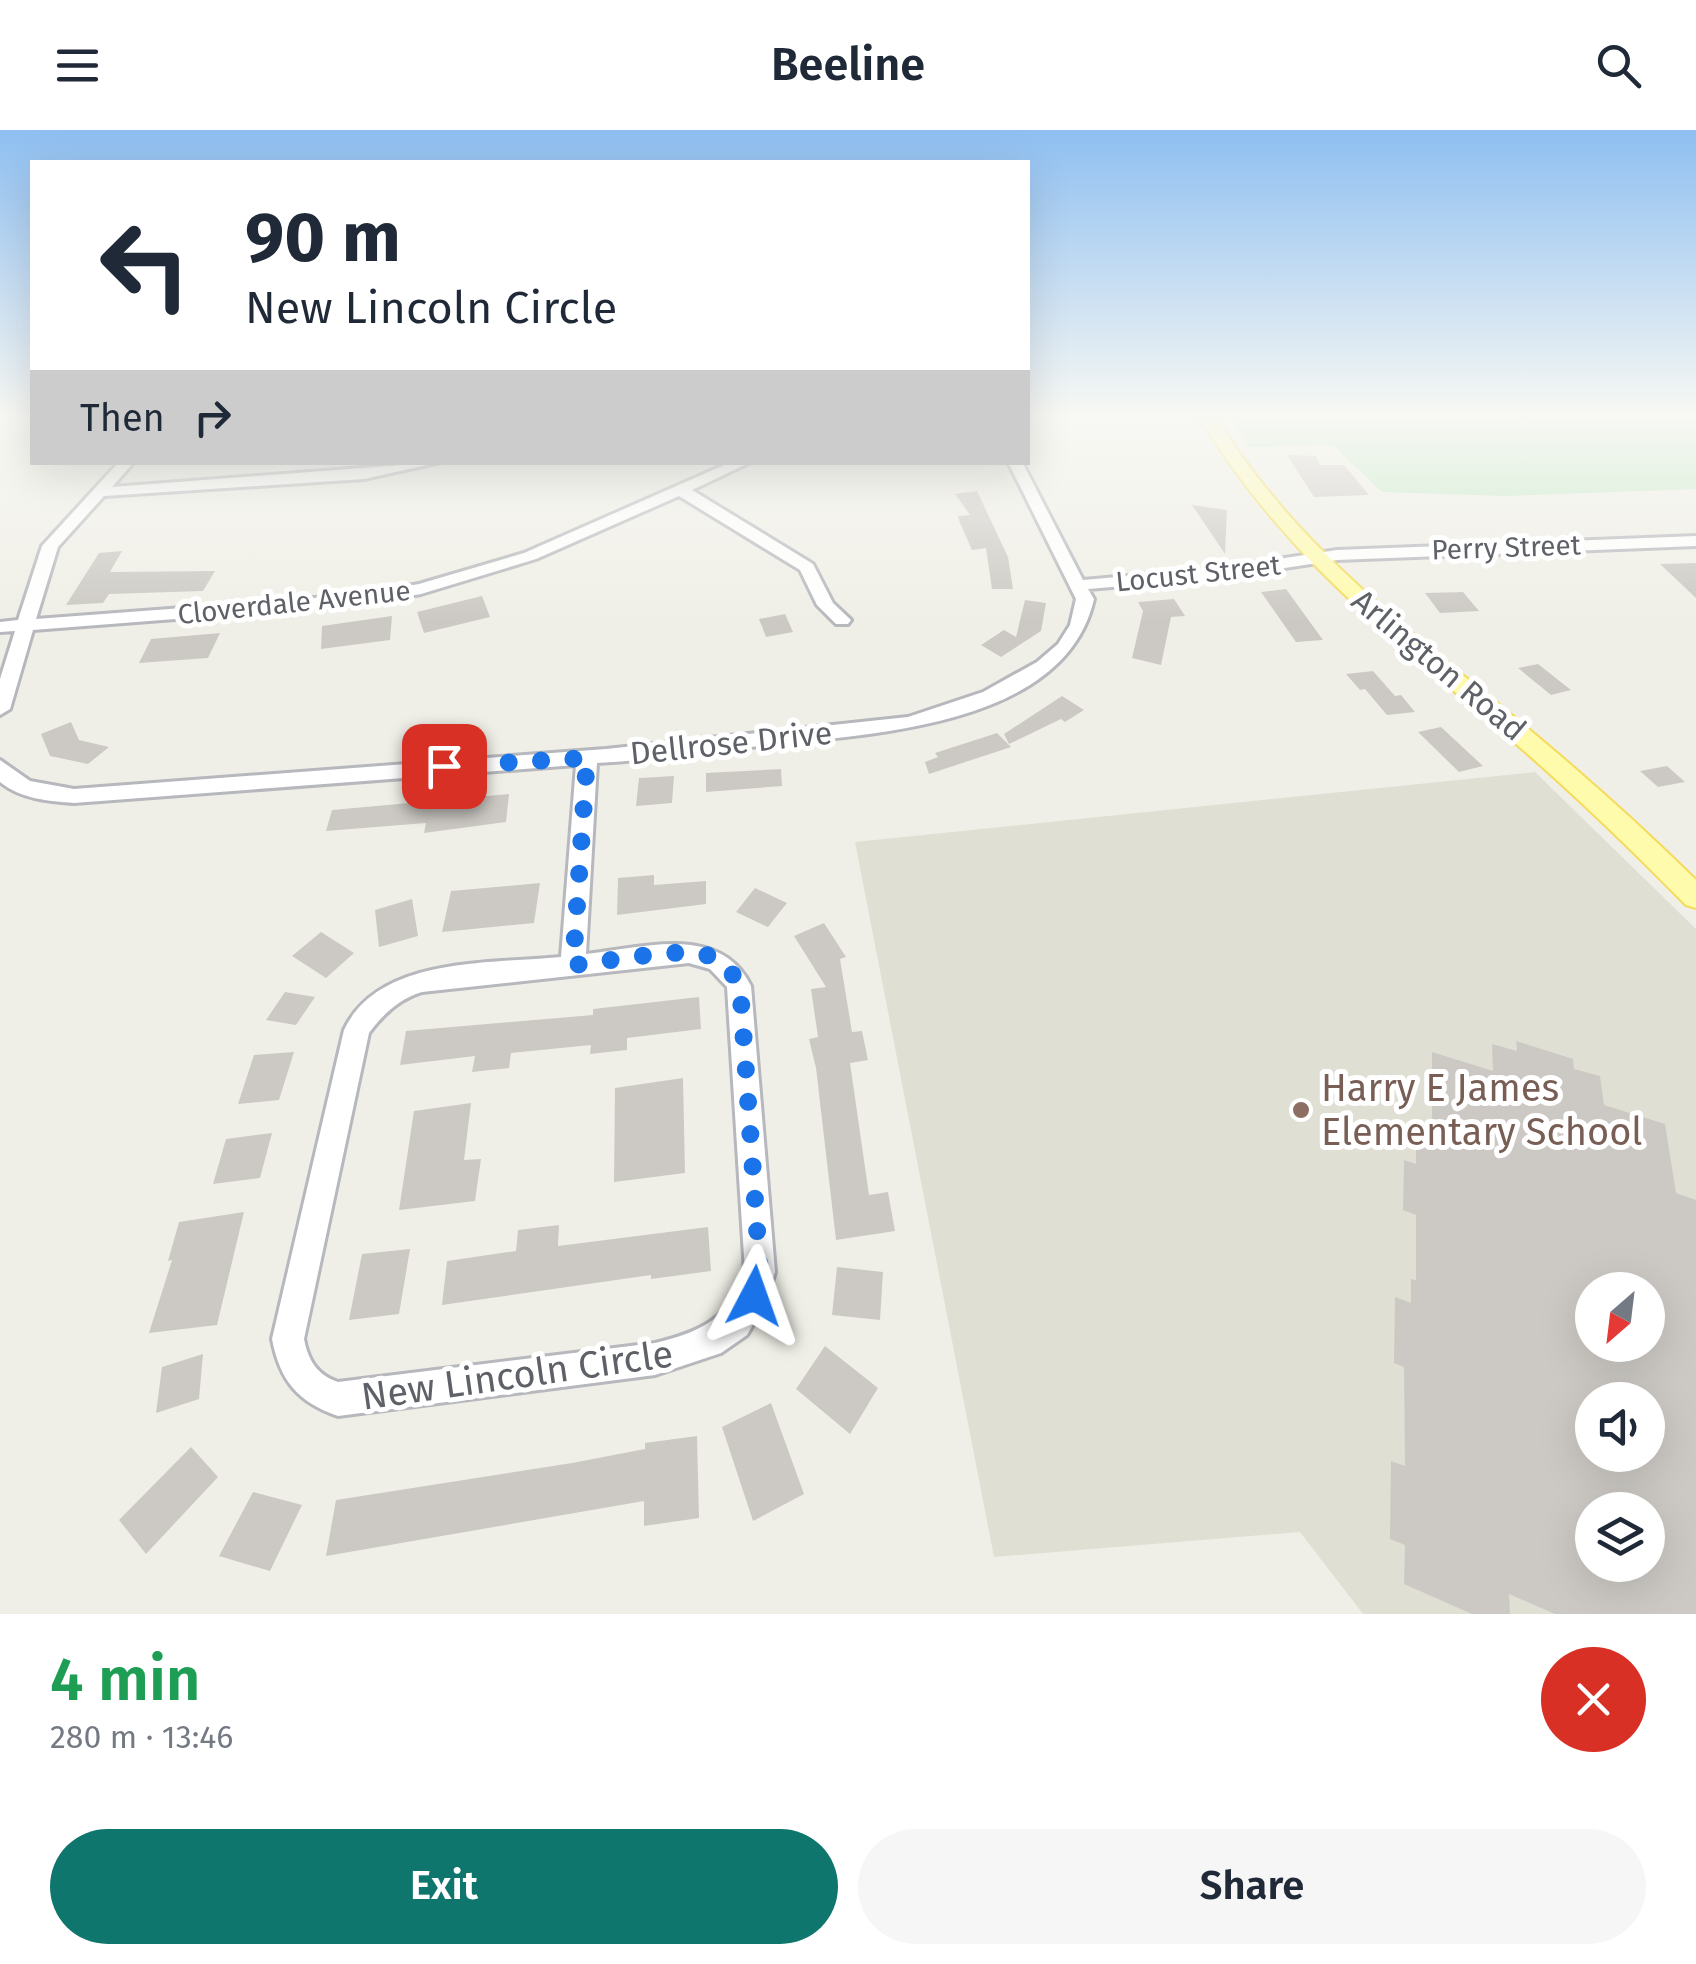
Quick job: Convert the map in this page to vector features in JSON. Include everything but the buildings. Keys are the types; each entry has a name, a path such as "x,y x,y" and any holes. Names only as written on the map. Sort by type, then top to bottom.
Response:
{"main road":[{"name":"Arlington Road","path":"1252,482 1317,558 1410,645 1685,875 1696,898"}],"street":[{"path":"0,709 50,546 108,482"},
{"path":"99,492 251,482"},
{"name":"Cloverdale Avenue","path":"0,627 354,600 421,589 530,556 701,482"},
{"path":"1025,482 1078,584"},
{"path":"682,491 806,567 826,605 842,620"},
{"name":"Perry Street","path":"1317,558 1473,547 1696,541"},
{"name":"Locust Street","path":"1078,584 1220,573 1317,558"},
{"name":"Dellrose Drive","path":"0,767 10,779 26,788 74,796 587,758 908,723 953,711 1006,688 1071,642 1084,613 1085,599 1078,584"},
{"path":"573,965 587,758"},
{"name":"New Lincoln Circle","path":"689,952 718,960 740,986 760,1272 754,1296 741,1319 719,1339 700,1348 655,1359 338,1400 316,1393 300,1378 288,1339 358,1030 367,1014 380,1000 412,984 573,965 689,952"}],"shaded area":[{"name":"Harry E James Elementary School","path":"1535,772 1696,929 1696,1614 1363,1614 1300,1532 994,1557 855,842"}],"green space":[{"path":"1372,482 1696,482 1696,489 1505,496 1382,492"}],"place":[{"name":"Harry E James Elementary School","path":"1301,1110"}],"route":[{"path":"444,766 587,758 573,965 689,952 718,960 732,972 740,986 760,1272 754,1296"}]}
